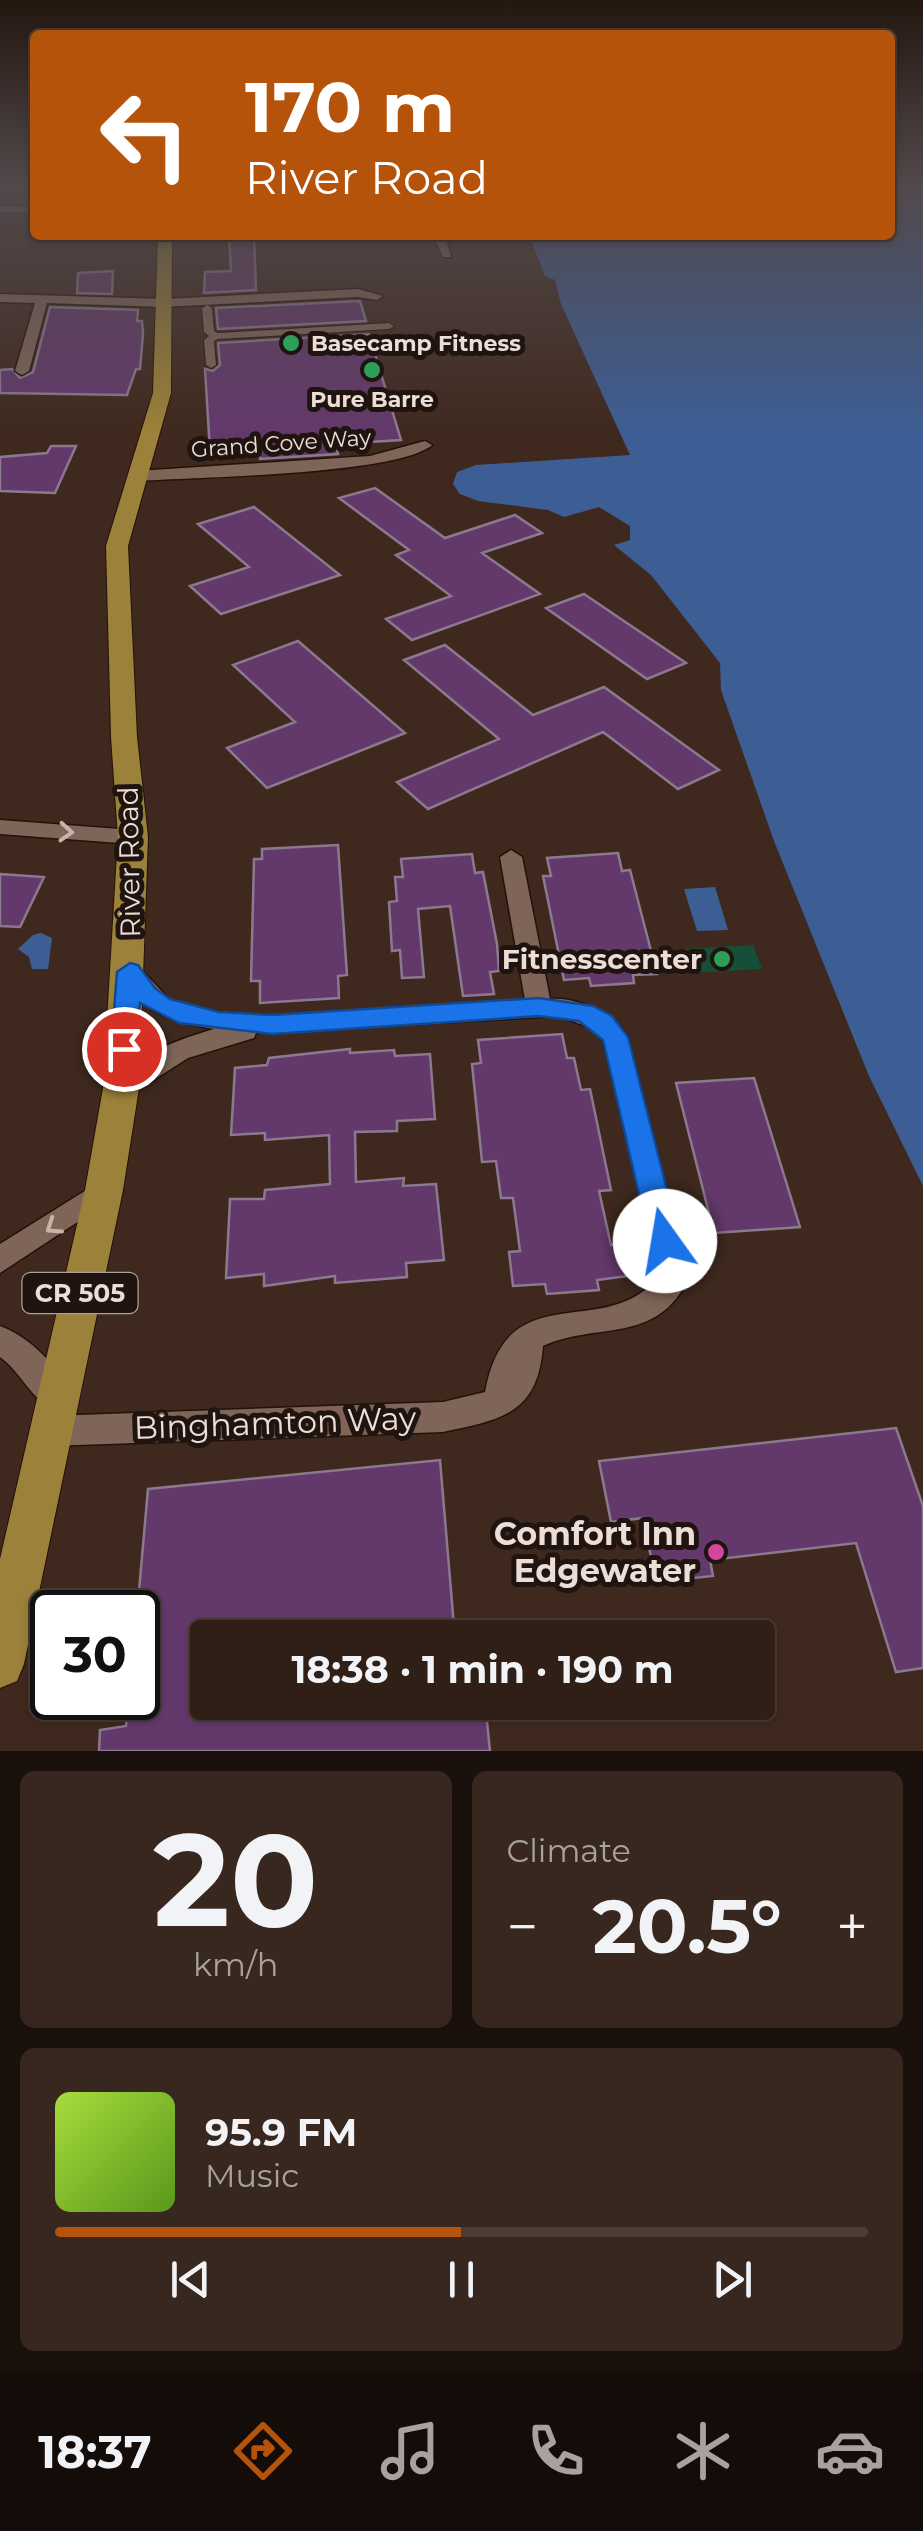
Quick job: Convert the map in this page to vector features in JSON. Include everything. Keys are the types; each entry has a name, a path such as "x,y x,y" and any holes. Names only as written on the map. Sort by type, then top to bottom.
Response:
{"main road":[{"name":"River Road","path":"0,1664 104,1190 121,1088 130,972 133,837 117,546 162,393 165,269"}],"street":[{"path":"0,298 164,303 358,293 377,296"},
{"path":"22,370 42,300"},
{"path":"207,308 209,332 216,336"},
{"path":"211,365 210,340 216,336 388,326"},
{"name":"Grand Cove Way","path":"137,476 370,460 408,453 425,445"},
{"path":"0,827 133,837"},
{"path":"121,1088 148,1065 187,1046 272,1025 539,1007 511,856"},
{"path":"130,972 146,994 179,1014 272,1025"},
{"name":"Binghamton Way","path":"52,1414 442,1418 499,1405 521,1384 528,1364 528,1341 548,1328 618,1318 646,1308 674,1278 615,1037 603,1023 584,1013 539,1007"},
{"path":"0,1260 104,1190"},
{"path":"0,1340 22,1356 52,1414"}],"green space":[{"name":"Fitnesscenter","path":"753,945 762,969 690,973 683,949"}],"water":[{"path":"542,269 923,269 923,1186 869,1076 774,841 721,690 720,663 651,575 614,545 630,540 630,526 599,507 564,517 548,510 478,501 460,494 453,484 457,472 476,465 630,455 561,304 555,280 545,276"},
{"path":"715,887 728,930 697,931 684,889"},
{"path":"41,933 52,938 48,969 32,969 29,957 18,949"}],"building":[{"path":"255,269 256,290 204,293 205,272"},
{"path":"113,271 112,294 77,293 78,273"},
{"path":"360,301 366,321 218,329 216,308"},
{"path":"50,307 138,310 137,321 142,321 143,334 140,369 136,369 127,395 0,393 0,370 12,369 20,378 33,372"},
{"path":"369,334 401,440 336,444 338,454 260,459 259,449 210,452 205,369 213,371 220,365 218,343"},
{"path":"51,446 76,446 55,493 0,491 0,457 47,453"},
{"path":"375,488 445,538 515,515 542,533 482,553 540,594 412,640 386,619 451,596 396,555 409,550 339,498"},
{"path":"254,507 340,575 221,614 190,586 249,567 198,524"},
{"path":"584,594 686,663 647,679 546,608"},
{"path":"298,641 405,733 267,788 227,748 295,722 233,665"},
{"path":"445,645 533,715 604,687 719,770 678,789 603,732 428,809 397,782 499,739 404,660"},
{"path":"338,845 347,975 338,976 339,998 260,1003 260,981 251,981 254,859 262,859 262,849"},
{"path":"618,853 622,871 630,870 657,974 633,975 634,983 591,986 589,978 564,980 543,876 551,876 547,858"},
{"path":"472,854 475,873 483,872 497,944 499,971 490,972 494,994 463,996 450,906 418,909 424,977 402,978 400,950 392,951 389,902 397,901 395,877 403,877 401,859"},
{"path":"0,874 44,877 20,927 0,926"},
{"path":"562,1034 567,1058 574,1058 581,1090 590,1089 611,1190 599,1191 611,1245 622,1243 628,1276 597,1280 599,1290 547,1294 545,1284 513,1286 509,1252 520,1251 513,1198 501,1198 496,1161 482,1162 472,1064 481,1063 478,1040"},
{"path":"350,1049 350,1053 394,1050 395,1056 430,1054 435,1119 397,1121 397,1131 355,1132 356,1182 404,1178 403,1186 436,1184 444,1260 406,1263 407,1277 335,1283 335,1276 264,1286 264,1274 226,1278 230,1199 264,1199 265,1190 330,1184 329,1135 265,1140 265,1133 231,1135 235,1068 267,1065 269,1058"},
{"path":"754,1078 800,1227 714,1233 676,1083"},
{"name":"Comfort Inn Edgewater","path":"896,1428 923,1506 923,1668 896,1672 856,1543 710,1560 713,1576 656,1582 643,1518 611,1522 599,1461"},
{"path":"440,1460 453,1620 190,1620 190,1720 487,1720 490,1751 99,1751 100,1730 126,1726 127,1720 160,1720 160,1590 139,1590 148,1489"}],"place":[{"name":"Basecamp Fitness","path":"291,343"},
{"name":"Pure Barre","path":"372,370"},
{"name":"Fitnesscenter","path":"722,959"},
{"name":"Comfort Inn Edgewater","path":"716,1552"}],"route":[{"path":"124,1049 130,972 161,1006 179,1014 219,1021 272,1025 539,1007 584,1013 603,1023 615,1037 665,1241"}]}
